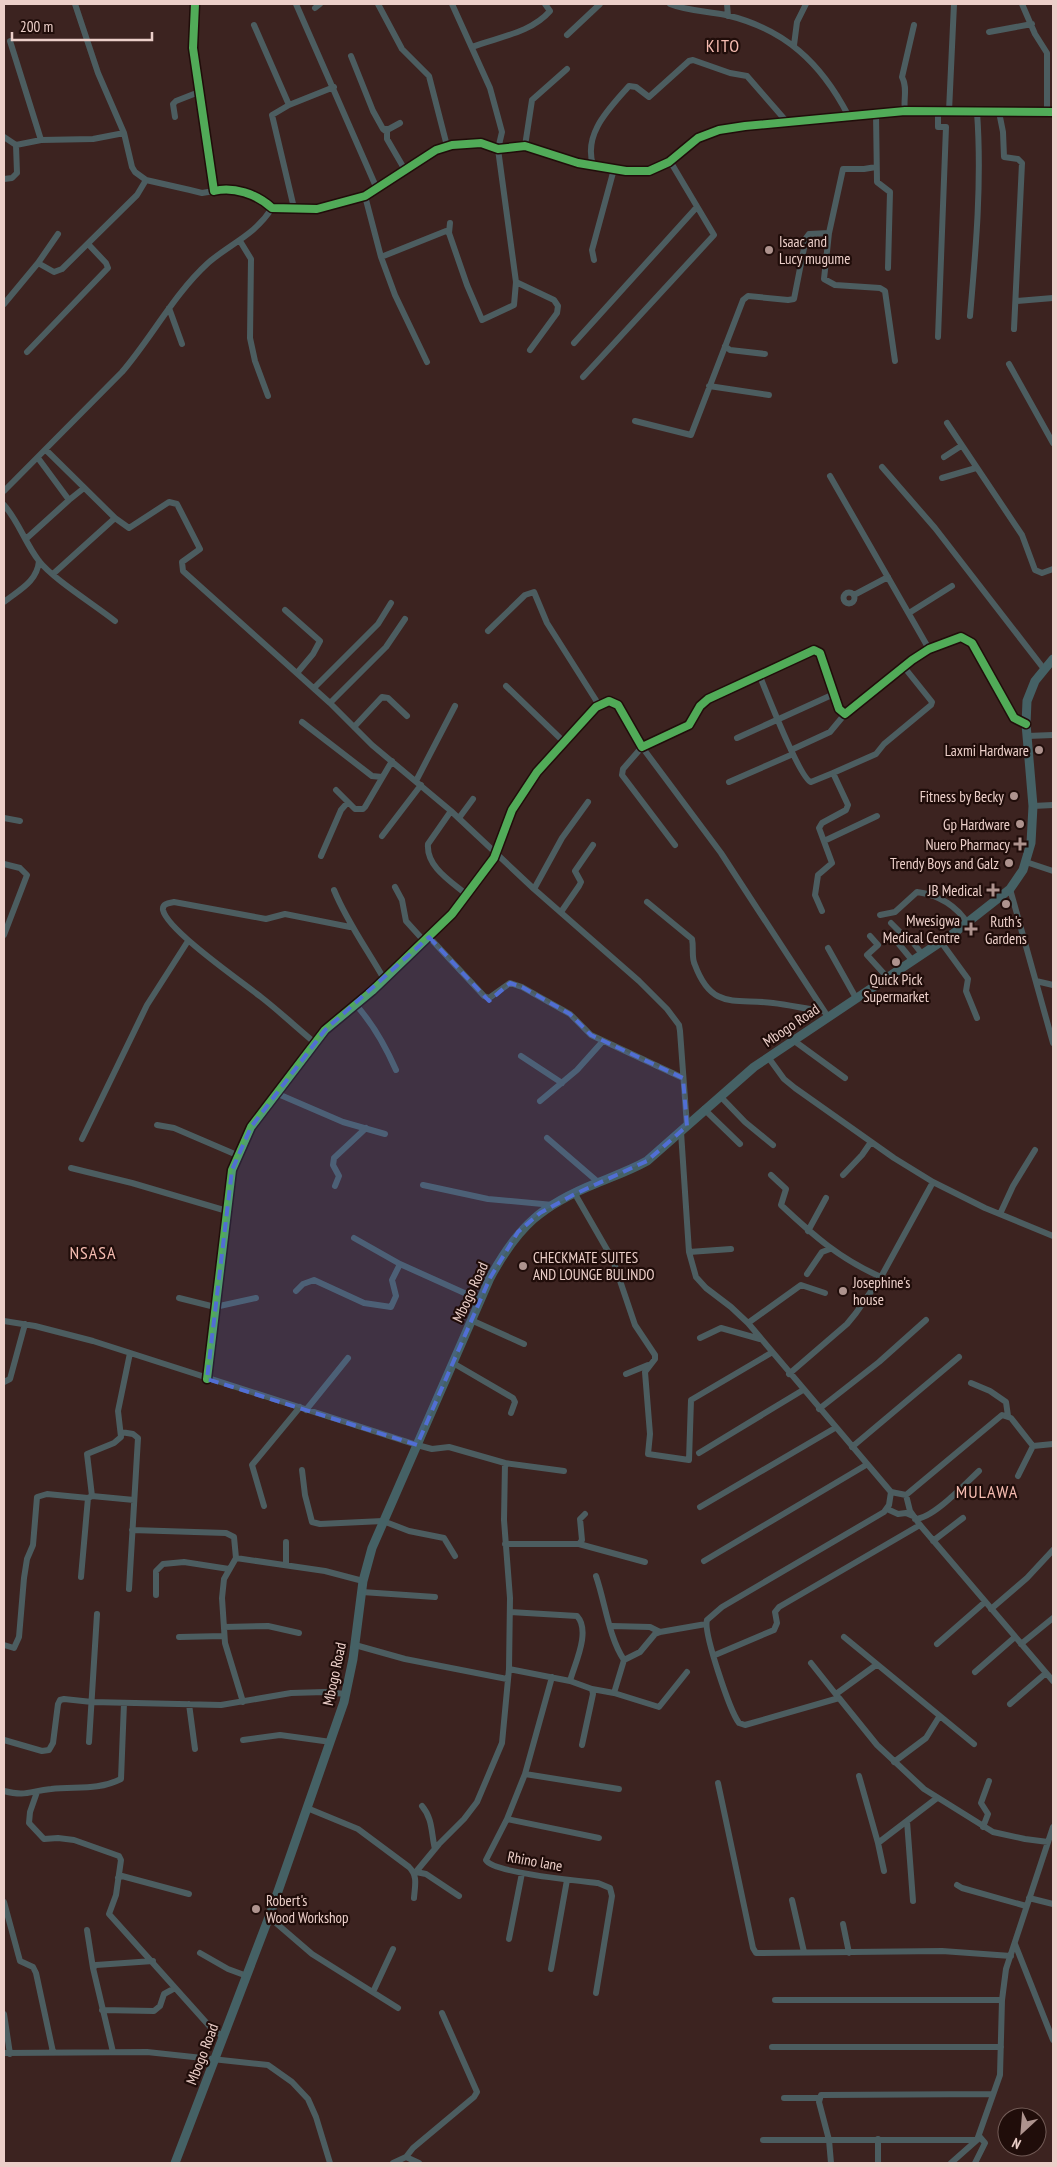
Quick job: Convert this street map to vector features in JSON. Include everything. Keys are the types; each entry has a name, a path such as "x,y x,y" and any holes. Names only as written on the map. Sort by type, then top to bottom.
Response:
{"main road":[{"name":"Mbogo Road","path":"175,2163 269,1918 331,1742 346,1694 355,1645 363,1581 370,1555 471,1320 510,1242 530,1220 554,1205 598,1182 630,1170 647,1161 704,1109 825,1014 856,998 968,924 1010,889 1026,862 1031,843 1033,806 1026,710 1030,692 1053,659"}],"street":[{"path":"76,4 98,73 124,133 132,167 141,177 146,180 196,192 233,188 264,201 272,208 317,209 365,196 436,150 448,146 481,143 498,149 525,146 593,165 649,172 670,161 698,138 719,130 848,115 904,112 1050,112 1047,53 1035,34 1022,4"},
{"path":"195,4 193,48 214,190"},
{"path":"296,4 315,52 334,87 377,189"},
{"path":"378,4 402,49 429,76 448,146"},
{"path":"450,223 449,234 466,285 482,320 514,305 516,282 498,149 502,132 490,88 452,4"},
{"path":"472,47 527,28 542,19 550,11 545,4"},
{"path":"567,35 600,4"},
{"path":"670,4 728,16 776,35 794,45 826,77 848,115"},
{"path":"728,4 728,16"},
{"path":"794,45 798,22 806,4"},
{"path":"949,112 954,4"},
{"path":"989,32 1032,24"},
{"path":"254,25 289,105"},
{"path":"904,112 906,85 902,77 914,25"},
{"path":"10,41 41,140"},
{"path":"351,56 373,110 387,132 387,139 405,170"},
{"path":"593,165 590,149 596,129 629,86 636,87 649,97 689,61 693,60 730,73 747,76 787,122"},
{"path":"525,146 532,100 567,69"},
{"path":"294,208 272,115 289,105 334,87"},
{"path":"175,117 173,104 199,92"},
{"path":"938,112 938,127 946,128 938,337"},
{"path":"970,316 977,232 980,149 977,112"},
{"path":"999,112 1003,132 1004,158 1018,159 1022,163 1014,329"},
{"path":"876,114 878,185 890,192 888,268"},
{"path":"384,129 389,129 400,123"},
{"path":"4,137 16,145 41,140 93,139 124,133"},
{"path":"4,179 12,178 17,173 16,145"},
{"path":"583,377 714,235 696,208 670,161"},
{"path":"876,166 864,169 843,169 829,233 824,279 835,285 880,288 885,291 895,360"},
{"path":"594,260 592,250 614,169"},
{"path":"38,263 50,271 58,272 88,245 137,195 146,180"},
{"path":"365,196 381,257 395,295 428,362"},
{"path":"4,489 46,450 134,359 169,308 209,263 240,241 263,221 272,208"},
{"path":"574,343 696,208"},
{"path":"381,257 443,231 449,234"},
{"path":"635,421 691,436 709,386 746,298 794,299 807,235 829,233"},
{"path":"4,304 38,263 58,234"},
{"path":"240,241 251,259 250,338 255,361 268,396"},
{"path":"27,352 108,268 106,263 88,245"},
{"path":"516,282 554,300 558,306 557,313 530,350"},
{"path":"1016,301 1053,298"},
{"path":"169,308 182,344"},
{"path":"725,346 730,350 765,354"},
{"path":"1009,364 1053,443"},
{"path":"709,386 768,395"},
{"path":"947,423 1022,535 1035,570 1042,572 1053,569"},
{"path":"944,457 961,446"},
{"path":"46,450 115,518 129,528 169,502 178,504 200,548 182,562 181,568 314,688 354,727 459,818 534,889 639,981 674,1018 679,1025 682,1042 689,1252 699,1282 748,1323 788,1374 891,1492 906,1495"},
{"path":"38,458 70,500"},
{"path":"882,467 935,528 1044,670"},
{"path":"942,478 976,468"},
{"path":"830,476 855,523 929,650"},
{"path":"27,538 84,488"},
{"path":"4,505 16,519 39,561 115,621"},
{"path":"54,574 115,518"},
{"path":"4,602 32,580 38,571 39,561"},
{"path":"854,595 888,577"},
{"path":"909,613 952,586"},
{"path":"488,631 525,595 534,592 547,623 599,705"},
{"path":"314,688 378,624 392,603"},
{"path":"285,610 320,641 314,654 297,673"},
{"path":"330,703 386,647 405,618"},
{"path":"729,782 830,732 845,714 904,667 929,650 961,637 968,640 1014,718 1026,724"},
{"path":"675,845 622,775 623,769 642,747 689,725 703,702 810,650 817,650 839,709 845,714"},
{"path":"759,674 792,752 810,783 876,754 884,744 931,705 932,702 904,667"},
{"path":"506,686 564,741"},
{"path":"737,738 834,694"},
{"path":"354,727 384,697 388,698 407,716"},
{"path":"207,1379 232,1170 251,1127 266,1106 278,1094 314,1042 427,939 467,895 497,853 499,841 512,810 545,760 599,705 609,701 618,705 642,747 721,853 825,1014"},
{"path":"382,836 418,783 455,706"},
{"path":"302,722 372,776 382,777"},
{"path":"1027,736 1053,735"},
{"path":"336,790 355,809 363,809 392,761"},
{"path":"822,911 815,895 818,875 832,863 819,829 821,824 848,806 834,773"},
{"path":"459,818 474,799"},
{"path":"321,856 341,810 348,802"},
{"path":"534,889 550,864 562,838 588,802"},
{"path":"1033,806 1053,806"},
{"path":"451,811 428,844 427,850 431,861 467,895"},
{"path":"824,841 877,816"},
{"path":"4,818 20,820"},
{"path":"561,912 581,882 576,871 593,845"},
{"path":"1026,862 1053,871"},
{"path":"4,864 20,868 27,875 4,935"},
{"path":"395,887 402,900 406,921 427,939 484,996 489,998 494,996 510,984 522,987 570,1014 585,1030 603,1041 683,1078"},
{"path":"1010,889 1053,1043"},
{"path":"334,890 350,927 360,937 384,979"},
{"path":"880,915 895,912 917,892 938,896 963,916 968,924"},
{"path":"314,1042 188,941 163,910 167,903 174,902 266,919 285,914 350,927"},
{"path":"647,902 692,939 694,965 705,983 719,998 736,1002 774,1003 825,1014"},
{"path":"891,923 905,938 907,936 922,954"},
{"path":"870,936 878,945 867,955 887,977"},
{"path":"905,938 898,944 912,960"},
{"path":"82,1140 147,1005 188,941"},
{"path":"941,942 968,979 966,991 977,1018"},
{"path":"828,948 856,998"},
{"path":"1036,981 1053,985"},
{"path":"356,1005 373,1024 396,1070"},
{"path":"794,1040 845,1078"},
{"path":"540,1102 586,1062 603,1041"},
{"path":"521,1056 562,1083"},
{"path":"768,1057 784,1078 795,1088 871,1142 933,1182 959,1197 1053,1236"},
{"path":"278,1094 320,1113 385,1134"},
{"path":"720,1096 745,1122 772,1145"},
{"path":"704,1109 740,1144"},
{"path":"157,1125 174,1128 237,1155"},
{"path":"335,1186 339,1176 333,1165 334,1158 366,1128"},
{"path":"547,1138 598,1182"},
{"path":"843,1175 862,1155 871,1142"},
{"path":"1000,1214 1035,1150"},
{"path":"71,1168 132,1182 227,1211"},
{"path":"771,1175 786,1189 781,1206 830,1249 854,1265 881,1277"},
{"path":"788,1374 847,1324 881,1277 933,1182"},
{"path":"423,1185 488,1199 554,1205"},
{"path":"575,1194 613,1260 634,1325 655,1355 655,1359 648,1365 626,1374"},
{"path":"808,1230 826,1198"},
{"path":"354,1238 400,1264 480,1300"},
{"path":"689,1252 731,1249"},
{"path":"807,1274 822,1252 830,1249"},
{"path":"296,1291 303,1284 314,1280 364,1303 391,1307 396,1296 391,1285 392,1280 400,1264"},
{"path":"748,1323 801,1285 825,1293"},
{"path":"179,1298 215,1307 256,1298"},
{"path":"471,1320 524,1344"},
{"path":"819,1409 879,1362 926,1320"},
{"path":"4,1321 26,1324 67,1334 417,1445 432,1449 449,1447 505,1463 564,1471"},
{"path":"4,1382 10,1380 26,1324"},
{"path":"700,1338 721,1328 760,1339"},
{"path":"81,1577 90,1497 87,1454 118,1441 121,1432 118,1411 130,1353"},
{"path":"648,1365 644,1372 650,1434 648,1454 689,1460 691,1400 771,1353"},
{"path":"852,1447 959,1357"},
{"path":"264,1506 252,1465 348,1358"},
{"path":"453,1363 513,1398 515,1402 511,1412"},
{"path":"971,1383 990,1391 1006,1402 1008,1416 1033,1446"},
{"path":"699,1453 803,1390"},
{"path":"906,1495 1002,1416 1008,1416"},
{"path":"700,1507 835,1428"},
{"path":"121,1432 133,1434 138,1438 129,1589"},
{"path":"1033,1446 1053,1444"},
{"path":"1018,1476 1033,1446"},
{"path":"414,1898 415,1873 477,1802 498,1757 503,1736 509,1669 510,1612 503,1503 505,1463"},
{"path":"704,1561 866,1465"},
{"path":"302,1470 305,1495 312,1522 320,1524 383,1521 409,1531 444,1538 455,1556"},
{"path":"715,1655 774,1630 777,1623 775,1612 779,1607 916,1520 923,1518 953,1496 979,1471"},
{"path":"876,1665 838,1696 753,1724 741,1724 732,1710 706,1624 712,1614 887,1509 891,1492"},
{"path":"4,1645 14,1648 20,1637 24,1578 27,1559 33,1545 37,1497 47,1494 134,1500"},
{"path":"906,1495 916,1520"},
{"path":"887,1509 898,1514 906,1513 916,1520 1053,1681"},
{"path":"579,1544 582,1540 580,1519 585,1514"},
{"path":"934,1541 962,1518"},
{"path":"132,1530 230,1534 234,1537 236,1558 229,1569 222,1588 224,1636 227,1654 243,1702"},
{"path":"286,1542 286,1565"},
{"path":"505,1544 579,1544 645,1562"},
{"path":"991,1609 1027,1578 1053,1550"},
{"path":"236,1558 325,1571 363,1581"},
{"path":"156,1595 156,1571 163,1564 184,1562 229,1569"},
{"path":"596,1576 612,1626 614,1646 624,1660"},
{"path":"362,1592 435,1597"},
{"path":"937,1644 985,1602"},
{"path":"510,1612 577,1616 580,1619 584,1632 570,1681"},
{"path":"89,1742 97,1614"},
{"path":"1021,1644 1053,1618"},
{"path":"614,1694 624,1660 640,1652 655,1634 706,1624"},
{"path":"224,1627 268,1626 299,1633"},
{"path":"612,1626 640,1626 660,1632"},
{"path":"179,1637 224,1636"},
{"path":"844,1637 974,1744"},
{"path":"975,1672 1015,1637"},
{"path":"355,1645 405,1659 507,1680"},
{"path":"811,1663 894,1762 937,1798 983,1827 1009,1836 1048,1842"},
{"path":"509,1669 570,1681 592,1689 659,1707 687,1672"},
{"path":"1010,1704 1046,1673"},
{"name":"Rhino lane","path":"552,1677 525,1774 507,1819 486,1860 490,1865 522,1873 598,1883 610,1888 612,1891 596,1993"},
{"path":"582,1745 593,1694 592,1689"},
{"path":"4,1740 46,1751 52,1743 60,1700 188,1704 243,1702 291,1693 325,1692 346,1694"},
{"path":"4,1791 21,1795 52,1789 98,1788 121,1779 124,1703"},
{"path":"188,1704 195,1749"},
{"path":"894,1762 925,1740 939,1717"},
{"path":"242,1740 280,1735 331,1742"},
{"path":"525,1774 619,1789"},
{"path":"858,1776 878,1843 884,1871"},
{"path":"983,1827 988,1814 981,1803 989,1781"},
{"path":"718,1783 754,1951 760,1953 942,1952 1011,1956"},
{"path":"37,1792 30,1812 30,1823 44,1839 74,1840 119,1856 121,1860 116,1895 110,1914 154,1961 175,1988 215,2032 224,2037"},
{"path":"878,1843 937,1798"},
{"path":"422,1806 432,1822 431,1833 435,1850"},
{"path":"307,1808 358,1829 415,1873 426,1874 459,1896"},
{"path":"507,1819 599,1838"},
{"path":"907,1820 913,1902"},
{"path":"951,2163 978,2138 1001,2070 1002,2000 1011,1956 1053,1827"},
{"path":"509,1939 522,1873"},
{"path":"118,1878 122,1876 189,1894"},
{"path":"551,1969 567,1880"},
{"path":"957,1885 1026,1906"},
{"path":"1029,1898 1053,1904"},
{"path":"792,1900 804,1952"},
{"path":"4,1902 20,1961 33,1967 36,1973 52,2052"},
{"path":"269,1918 312,1954 398,2008"},
{"path":"843,1924 849,1953"},
{"path":"87,1930 93,1968 112,2052"},
{"path":"1014,1944 1053,2040"},
{"path":"373,1992 393,1949"},
{"path":"200,1953 247,1976"},
{"path":"93,1968 96,1965 154,1961"},
{"path":"102,2010 154,2011 160,2006 164,1994 175,1988"},
{"path":"775,2000 1002,2000"},
{"path":"393,2163 406,2157 413,2148 474,2097 476,2092 442,2013"},
{"path":"4,2014 7,2053 164,2053 268,2065 301,2091 314,2112 330,2163"},
{"path":"772,2048 1001,2047"},
{"path":"784,2098 819,2098 824,2094 993,2094"},
{"path":"819,2098 829,2140 831,2163"},
{"path":"764,2140 978,2138 985,2143 975,2163"},
{"path":"878,2139 878,2163"},
{"path":"406,2157 419,2163"}],"highlighted area":[{"path":"429,937 489,1001 510,983 522,987 570,1014 591,1035 683,1078 687,1126 647,1161 575,1194 540,1213 518,1232 490,1278 417,1445 207,1379 232,1170 251,1127 266,1106 325,1030"}],"cycle path":[{"path":"195,4 193,48 214,191 237,190 244,192 272,208 317,209 365,196 436,150 452,145 481,143 498,149 525,146 578,163 626,171 649,171 669,162 698,138 719,130 745,126 905,111 1053,112"},
{"path":"207,1379 232,1170 251,1127 325,1030 372,991 452,914 494,858 512,810 537,772 596,707 609,701 618,705 642,747 689,725 700,706 708,699 814,650 820,653 839,709 845,714 912,660 929,649 961,637 972,643 1014,718 1026,724"}],"place":[{"name":"Isaac and Lucy mugume","path":"769,250"},
{"name":"Laxmi Hardware","path":"1039,750"},
{"name":"Fitness by Becky","path":"1014,796"},
{"name":"Gp Hardware","path":"1020,824"},
{"name":"Nuero Pharmacy","path":"1020,844"},
{"name":"Trendy Boys and Galz","path":"1009,863"},
{"name":"JB Medical","path":"993,890"},
{"name":"Ruth's Gardens","path":"1006,904"},
{"name":"Mwesigwa Medical Centre","path":"971,929"},
{"name":"Quick Pick Supermarket","path":"896,962"},
{"name":"CHECKMATE SUITES AND LOUNGE BULINDO","path":"523,1266"},
{"name":"Josephine's house","path":"843,1291"},
{"name":"Robert's Wood Workshop","path":"256,1909"}],"district":[{"name":"KITO","path":"723,45"},
{"name":"NSASA","path":"93,1252"},
{"name":"MULAWA","path":"987,1491"}]}
